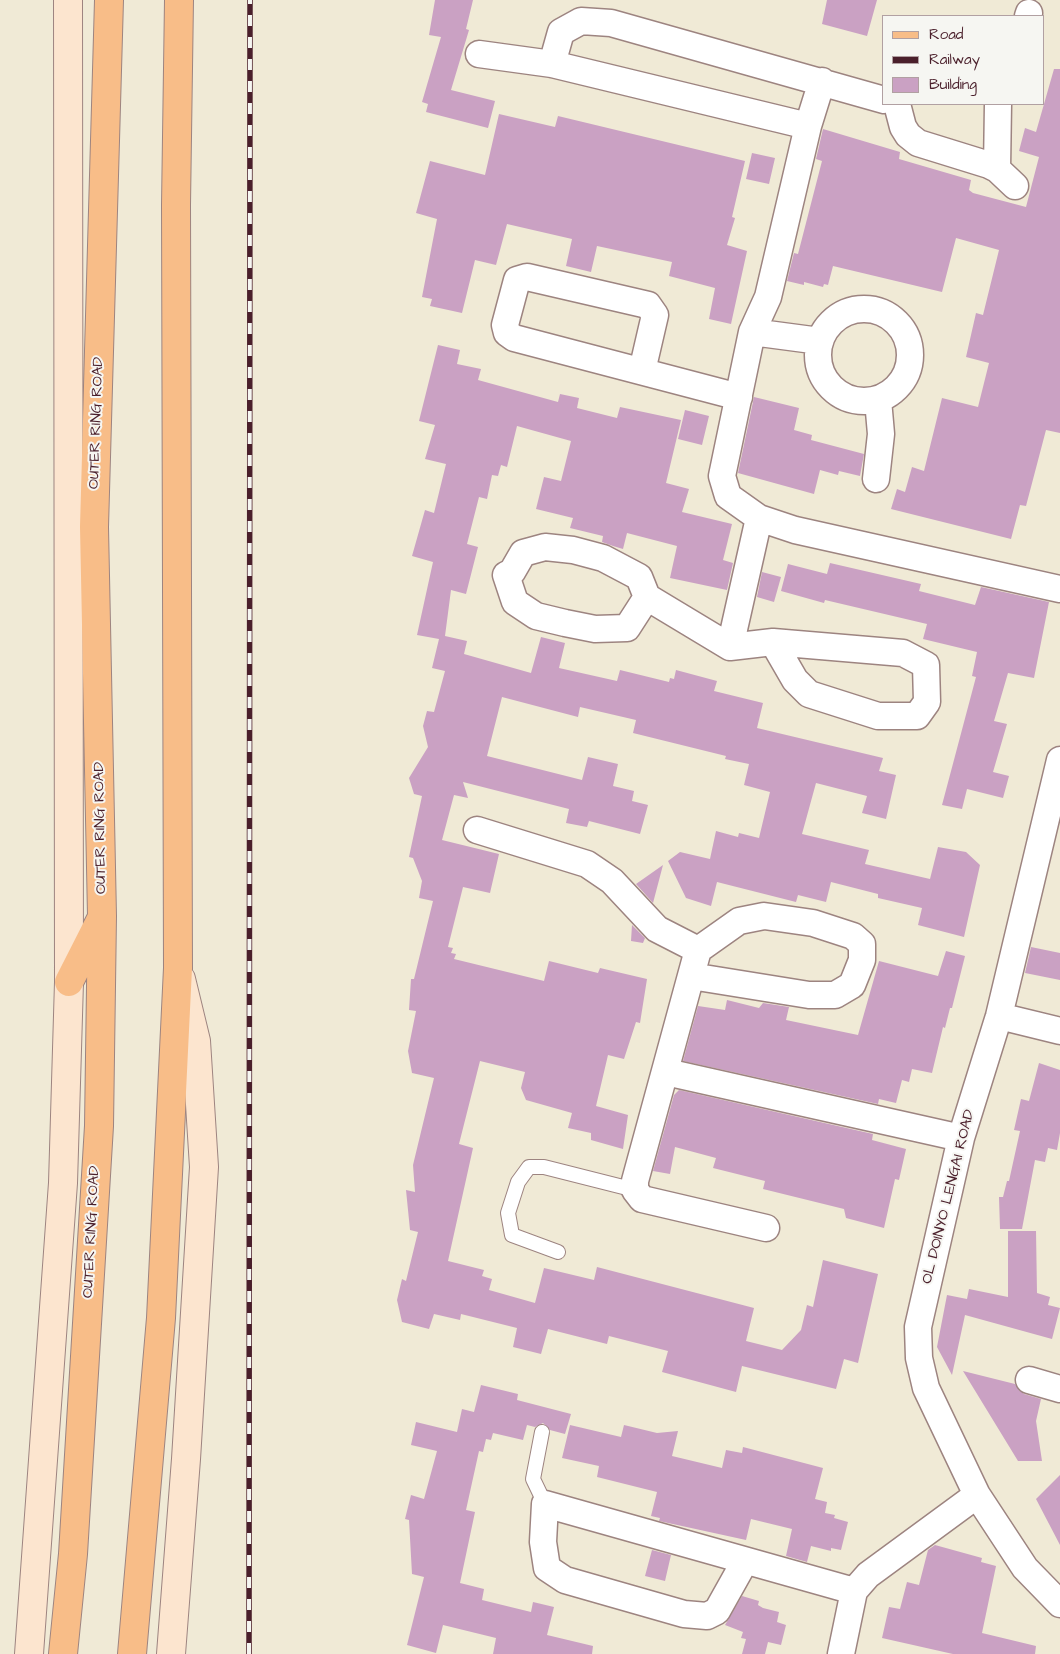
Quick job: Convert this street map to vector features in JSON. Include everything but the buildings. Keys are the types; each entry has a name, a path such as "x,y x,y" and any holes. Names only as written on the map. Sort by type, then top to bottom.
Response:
{"main road":[{"path":"29,1654 63,1183 69,982 68,0"},
{"name":"OUTER RING ROAD","path":"63,1654 73,1554 100,1126 102,916 94,527 109,0"},
{"path":"132,1654 161,1318 167,1161 178,968 176,204 178,0"},
{"path":"69,982 102,916"},
{"path":"171,1654 186,1459 204,1167 196,1041 178,968"}],"street":[{"path":"552,64 561,32 581,21 611,23 882,99"},
{"path":"479,54 552,64 808,126"},
{"path":"822,81 808,126 768,296 752,332 722,476 728,496 760,518 795,530 1060,589"},
{"path":"896,105 899,117 908,135 918,143 1006,178 998,105"},
{"path":"642,371 655,315 648,305 527,277 517,280 505,325 507,333 514,338 739,397"},
{"path":"856,310 873,310 889,316 901,327 909,342 911,358 906,375 897,388 878,400 866,401 848,398 834,389 823,375 818,358 820,341 828,327 841,316 856,310"},
{"path":"752,332 820,341"},
{"path":"876,478 881,434 878,400"},
{"path":"730,648 760,518"},
{"path":"648,597 627,628 595,629 536,616 515,602 506,575 512,572 523,552 545,547 573,550 603,558 639,577 648,597 730,648 773,642 903,653 926,665 927,702 917,716 878,716 809,694 796,680 773,642"},
{"name":"OL DOINYO LENGAI ROAD","path":"1060,760 998,1016 961,1138 918,1327 919,1350 926,1388 977,1495 1025,1568 1060,1604"},
{"path":"477,830 587,864 612,880 657,929 698,950"},
{"path":"691,976 809,994 835,994 852,985 862,960 862,944 853,936 813,923 764,916 739,921 698,950 635,1180 635,1190 642,1199 766,1228"},
{"path":"998,1016 1060,1031"},
{"path":"666,1072 961,1138"},
{"path":"1029,1380 1060,1389"},
{"path":"841,1654 854,1591 868,1575 893,1554 977,1495"},
{"path":"745,1561 717,1611 707,1616 684,1614 565,1580 547,1568 543,1542 545,1504 854,1591"}],"lane":[{"path":"558,1252 512,1236 508,1213 518,1182 529,1166 544,1167 635,1190"},
{"path":"542,1432 533,1479 545,1504"}],"railway":[{"path":"249,1654 250,0"}]}
